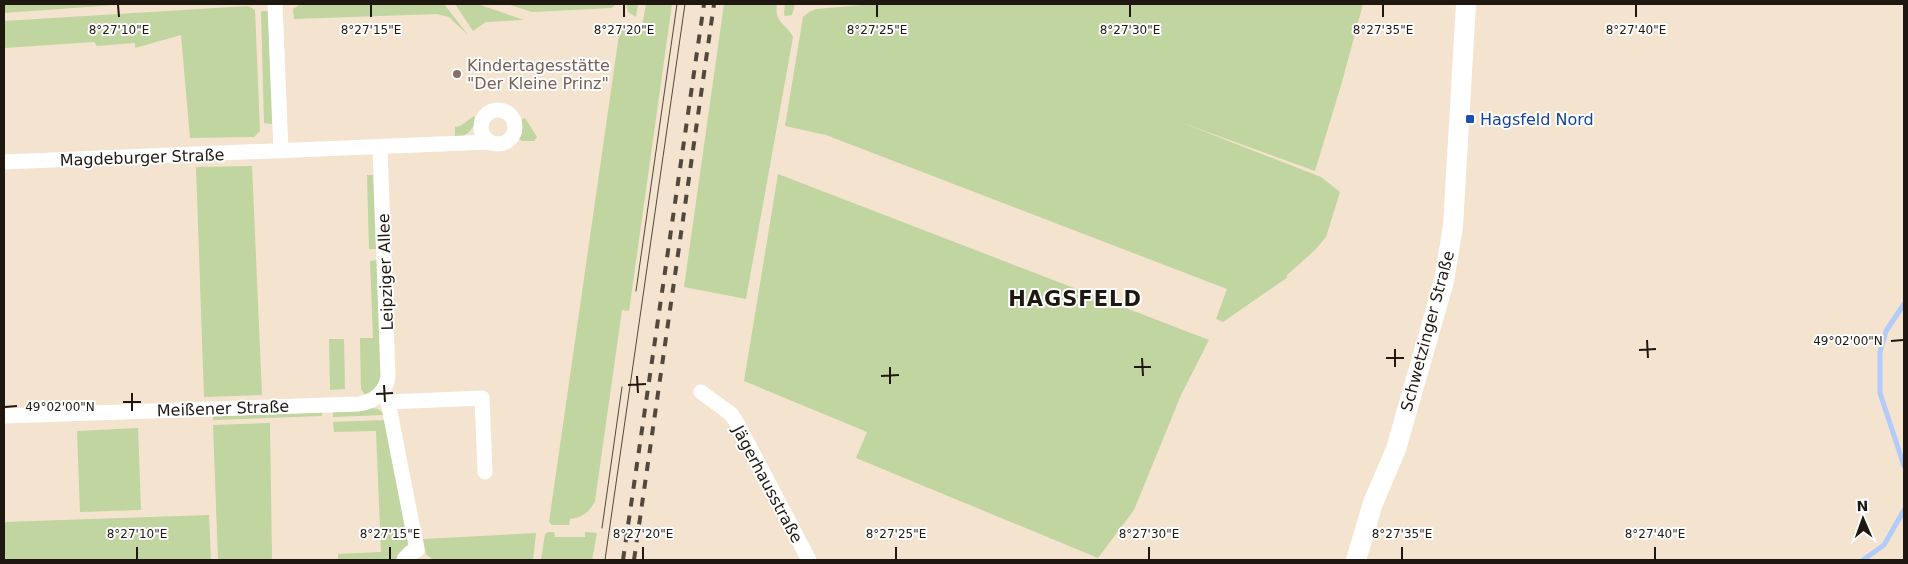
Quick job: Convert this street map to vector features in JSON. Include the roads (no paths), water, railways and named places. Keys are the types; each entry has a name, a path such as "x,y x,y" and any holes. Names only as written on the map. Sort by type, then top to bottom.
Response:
{"main road":[{"name":"Schwetzinger Straße","path":"1356,560 1373,503 1396,449 1444,281 1453,226 1466,4"}],"street":[{"path":"274,4 281,151"},
{"name":"Magdeburger Straße","path":"4,162 489,142"},
{"name":"Leipziger Allee","path":"380,147 388,376 384,398 417,550 410,553 404,560"},
{"name":"Jägerhausstraße","path":"702,392 731,414 737,423 809,560"},
{"name":"Meißener Straße","path":"4,416 359,404 384,398 482,398 485,472"}],"waterway":[{"path":"1904,304 1886,331 1880,352 1880,393 1904,466"},
{"path":"1863,560 1884,545 1904,510"}],"tram line":[{"path":"636,291 677,4"},
{"path":"605,560 685,4"},
{"path":"602,528 622,387"}],"railway":[{"path":"623,560 704,4"},
{"path":"634,560 714,4"}],"place":[{"name":"Kindertagesstätte \"Der Kleine Prinz\"","path":"457,74"},
{"name":"Hagsfeld Nord","path":"1470,119"}],"district":[{"name":"HAGSFELD","path":"1075,299"}]}
